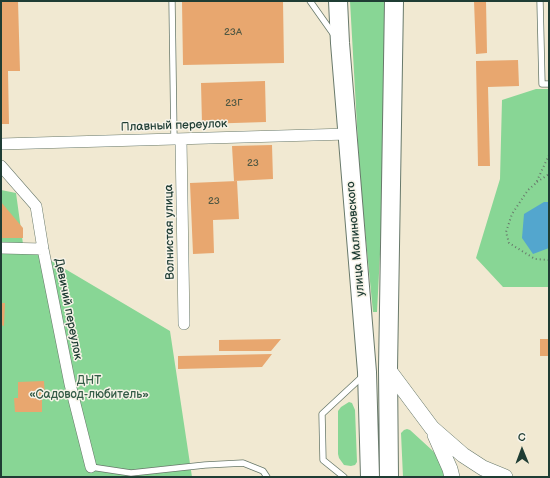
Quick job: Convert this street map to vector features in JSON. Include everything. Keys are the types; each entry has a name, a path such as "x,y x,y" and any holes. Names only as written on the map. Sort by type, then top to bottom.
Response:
{"highway":[{"name":"улица Малиновского","path":"338,1 340,43 367,372 370,477"},
{"path":"389,477 388,369 394,1"}],"main road":[{"path":"388,369 432,428 463,455 478,473 505,477"},
{"path":"432,428 452,477"}],"street":[{"name":"Плавный переулок","path":"1,144 348,134"},
{"name":"Волнистая улица","path":"177,139 184,324"},
{"name":"Девичий переулок","path":"1,166 36,206 42,249 70,384 91,467"},
{"path":"1,248 42,249"}],"lane":[{"path":"172,1 177,139"},
{"path":"310,1 340,43"},
{"path":"540,1 542,84 549,84"},
{"path":"344,477 323,460 322,414 367,372"},
{"path":"91,467 131,473 243,463 264,471 267,477"}],"path":[{"path":"536,183 549,155"},
{"path":"549,174 528,190 512,214 506,232 509,243 535,258 549,260"}],"green space":[{"path":"350,1 385,1 383,196 377,312 373,312 360,179"},
{"path":"536,89 549,89 549,287 503,287 476,258 500,179 502,100"},
{"name":"ДНТ «Садовод-любитель»","path":"1,190 16,193 23,244 170,331 192,477 1,477"},
{"path":"349,402 352,403 355,410 357,462 355,465 351,466 344,465 338,454 338,411"},
{"path":"407,429 433,451 441,462 446,477 403,477 401,433"}],"water":[{"path":"544,202 549,202 549,248 533,254 522,238 524,214"}],"building":[{"path":"1,1 18,1 20,71 8,71 9,124 1,124"},
{"path":"283,1 284,63 183,65 182,2"},
{"path":"474,1 486,1 487,53 476,54"},
{"path":"518,60 519,86 488,87 490,166 478,166 476,61"},
{"path":"265,81 266,122 202,124 201,83"},
{"path":"272,145 273,179 234,181 232,146"},
{"path":"237,181 239,219 213,220 214,253 193,254 190,183"},
{"path":"1,202 23,228 23,238 1,238"},
{"path":"1,303 5,303 4,326 1,325"},
{"path":"281,339 271,351 219,351 219,340"},
{"path":"540,339 549,339 549,356 540,356"},
{"path":"272,354 262,367 178,369 178,356"},
{"path":"44,381 45,397 42,397 42,412 15,412 14,398 18,398 18,382"}]}
